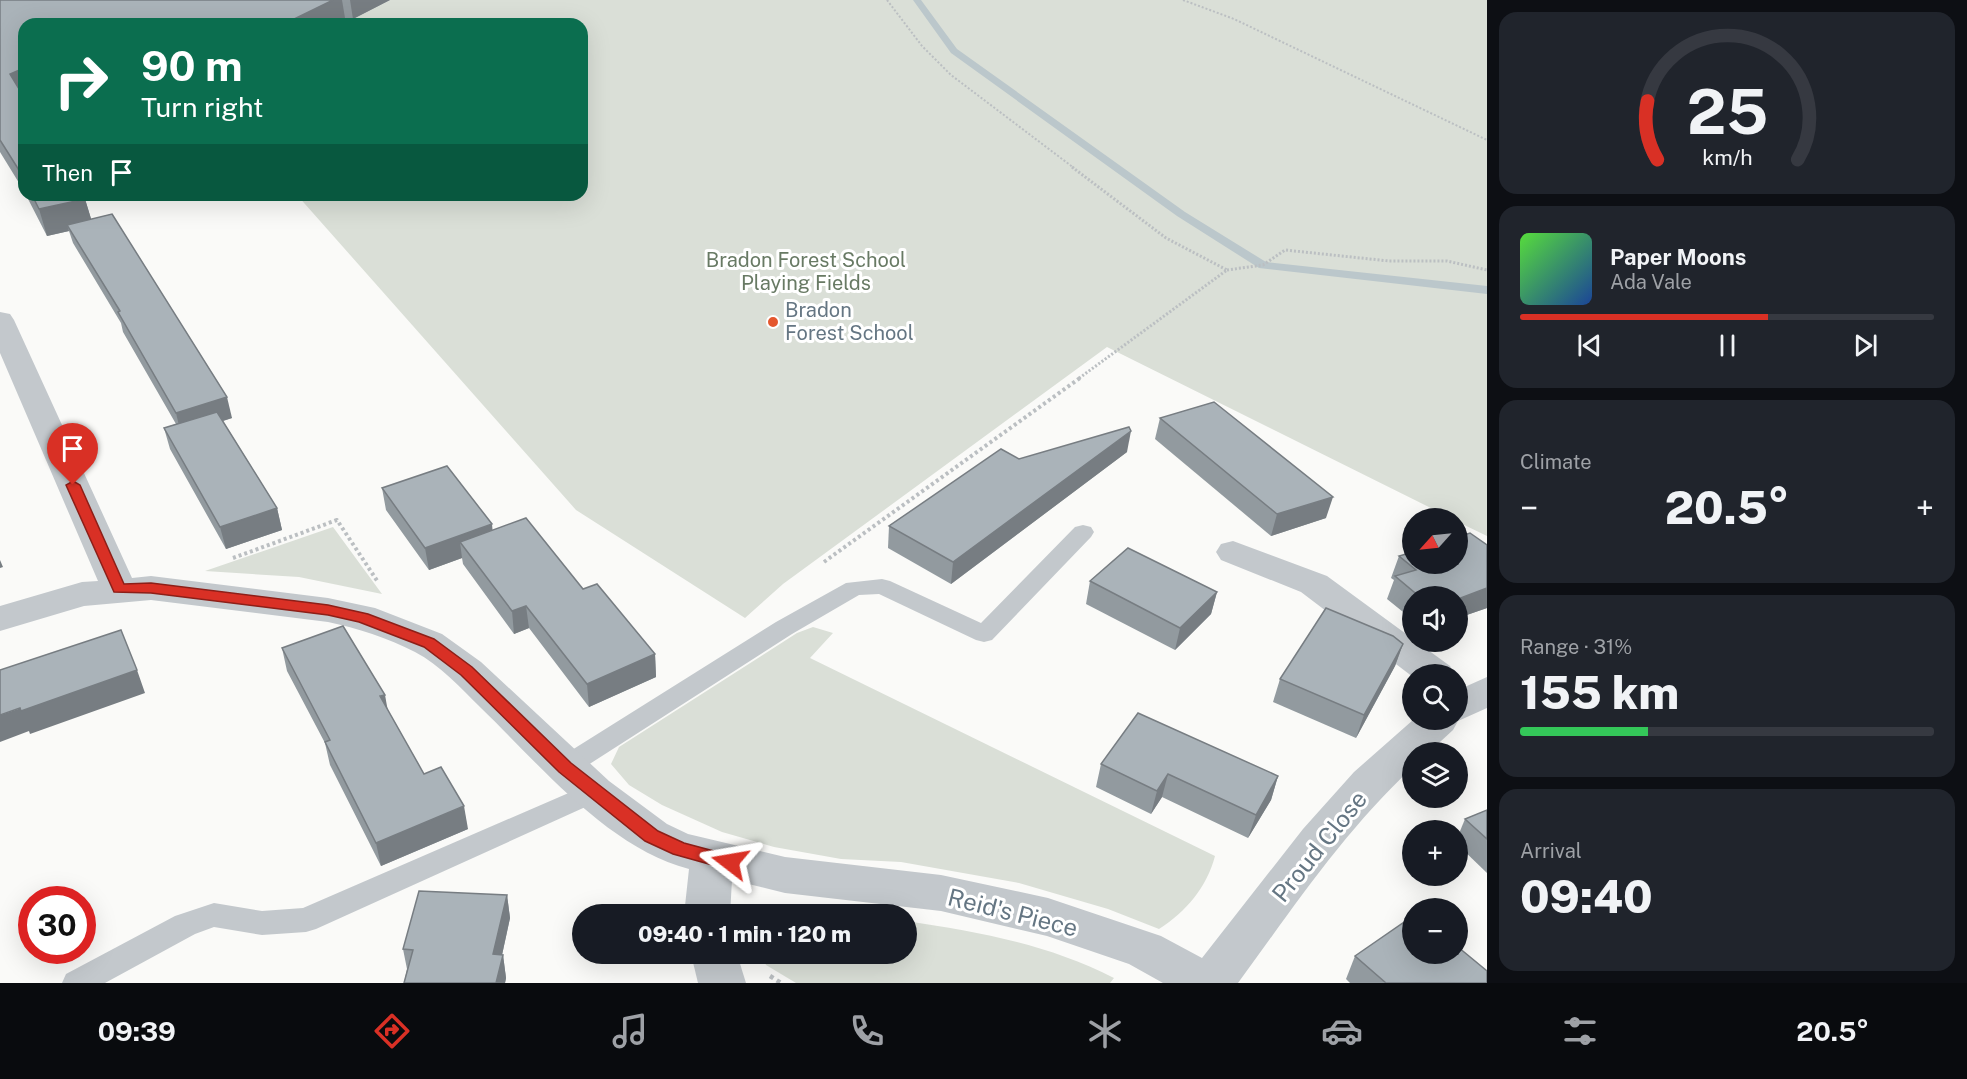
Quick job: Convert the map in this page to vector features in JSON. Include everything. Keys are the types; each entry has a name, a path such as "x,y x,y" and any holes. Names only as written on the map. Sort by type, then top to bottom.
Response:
{"street":[{"path":"0,320 119,589"},
{"path":"1233,552 1314,584 1421,664"},
{"name":"Reid's Piece","path":"0,619 82,594 151,588 328,610 362,617 429,643 467,671 580,779 652,836 679,849 785,875 941,894 1038,915 1145,950 1206,983"},
{"name":"Proud Close","path":"1210,983 1318,841 1369,783 1430,730"},
{"path":"709,904 712,858"},
{"path":"717,964 722,983"}],"lane":[{"path":"77,983 185,925 214,915 261,923 306,920 580,779 784,628 854,588 882,586 984,634 1083,532"}],"path":[{"path":"886,0 922,46 951,75 1166,238 1227,270"},
{"path":"1183,0 1234,19 1487,140"},
{"path":"816,568 1157,323 1227,270 1263,265 1285,250 1389,261 1447,261 1487,270"},
{"path":"228,560 337,520 393,603 404,633"}],"green space":[{"name":"Bradon Forest School Playing Fields","path":"390,0 1487,0 1487,536 1468,527 1468,508 1431,508 1107,347 783,584 745,618 576,510 302,201 588,201 588,18 355,18"},
{"path":"333,527 382,594 299,577 205,571"},
{"path":"813,627 833,633 810,658 1215,856 1201,888 1178,915 1159,929 1108,909 1019,883 901,862 841,859 774,847 722,832 662,805 629,785 611,764 619,747 797,633"},
{"path":"917,923 986,935 1038,948 1064,956 1114,978 1110,983 796,983 766,965 917,964"}],"building":[{"path":"0,0 333,0 296,18 18,18 18,71 10,74 18,87 18,169 0,140"},
{"path":"35,201 76,201 39,209"},
{"path":"112,214 227,397 176,413 118,312 120,311 67,225"},
{"path":"1214,402 1333,497 1277,514 1160,418"},
{"path":"217,412 277,508 220,527 164,428"},
{"path":"1129,427 1131,431 953,562 889,526 1001,449 1019,459"},
{"path":"447,466 492,524 425,548 382,488"},
{"path":"526,518 583,589 597,584 655,654 587,684 526,606 512,611 460,542"},
{"path":"1468,534 1487,545 1487,588 1468,595 1468,586 1407,586 1395,576 1402,574 1468,574"},
{"path":"1128,548 1217,592 1180,628 1090,581"},
{"path":"1326,608 1393,636 1402,643 1364,715 1280,679"},
{"path":"343,626 385,695 380,696 424,774 441,767 464,806 376,843 325,742 330,740 282,648"},
{"path":"121,630 137,670 21,711 20,708 0,715 0,670"},
{"path":"1138,713 1278,776 1256,815 1168,774 1157,791 1101,764"},
{"path":"1487,810 1487,839 1468,820 1465,819"},
{"path":"419,891 507,895 493,954 503,955 496,983 404,983 413,950 403,949"},
{"path":"1402,924 1402,964 1468,964 1468,955 1487,971 1487,983 1386,983 1355,956"}],"waterway":[{"path":"917,0 954,51 1181,214 1263,265 1487,290"}],"place":[{"name":"Bradon Forest School","path":"773,322"}],"route":[{"path":"73,485 119,589 151,588 328,610 362,617 429,643 467,671 565,767 652,836 679,849 730,862"}]}
